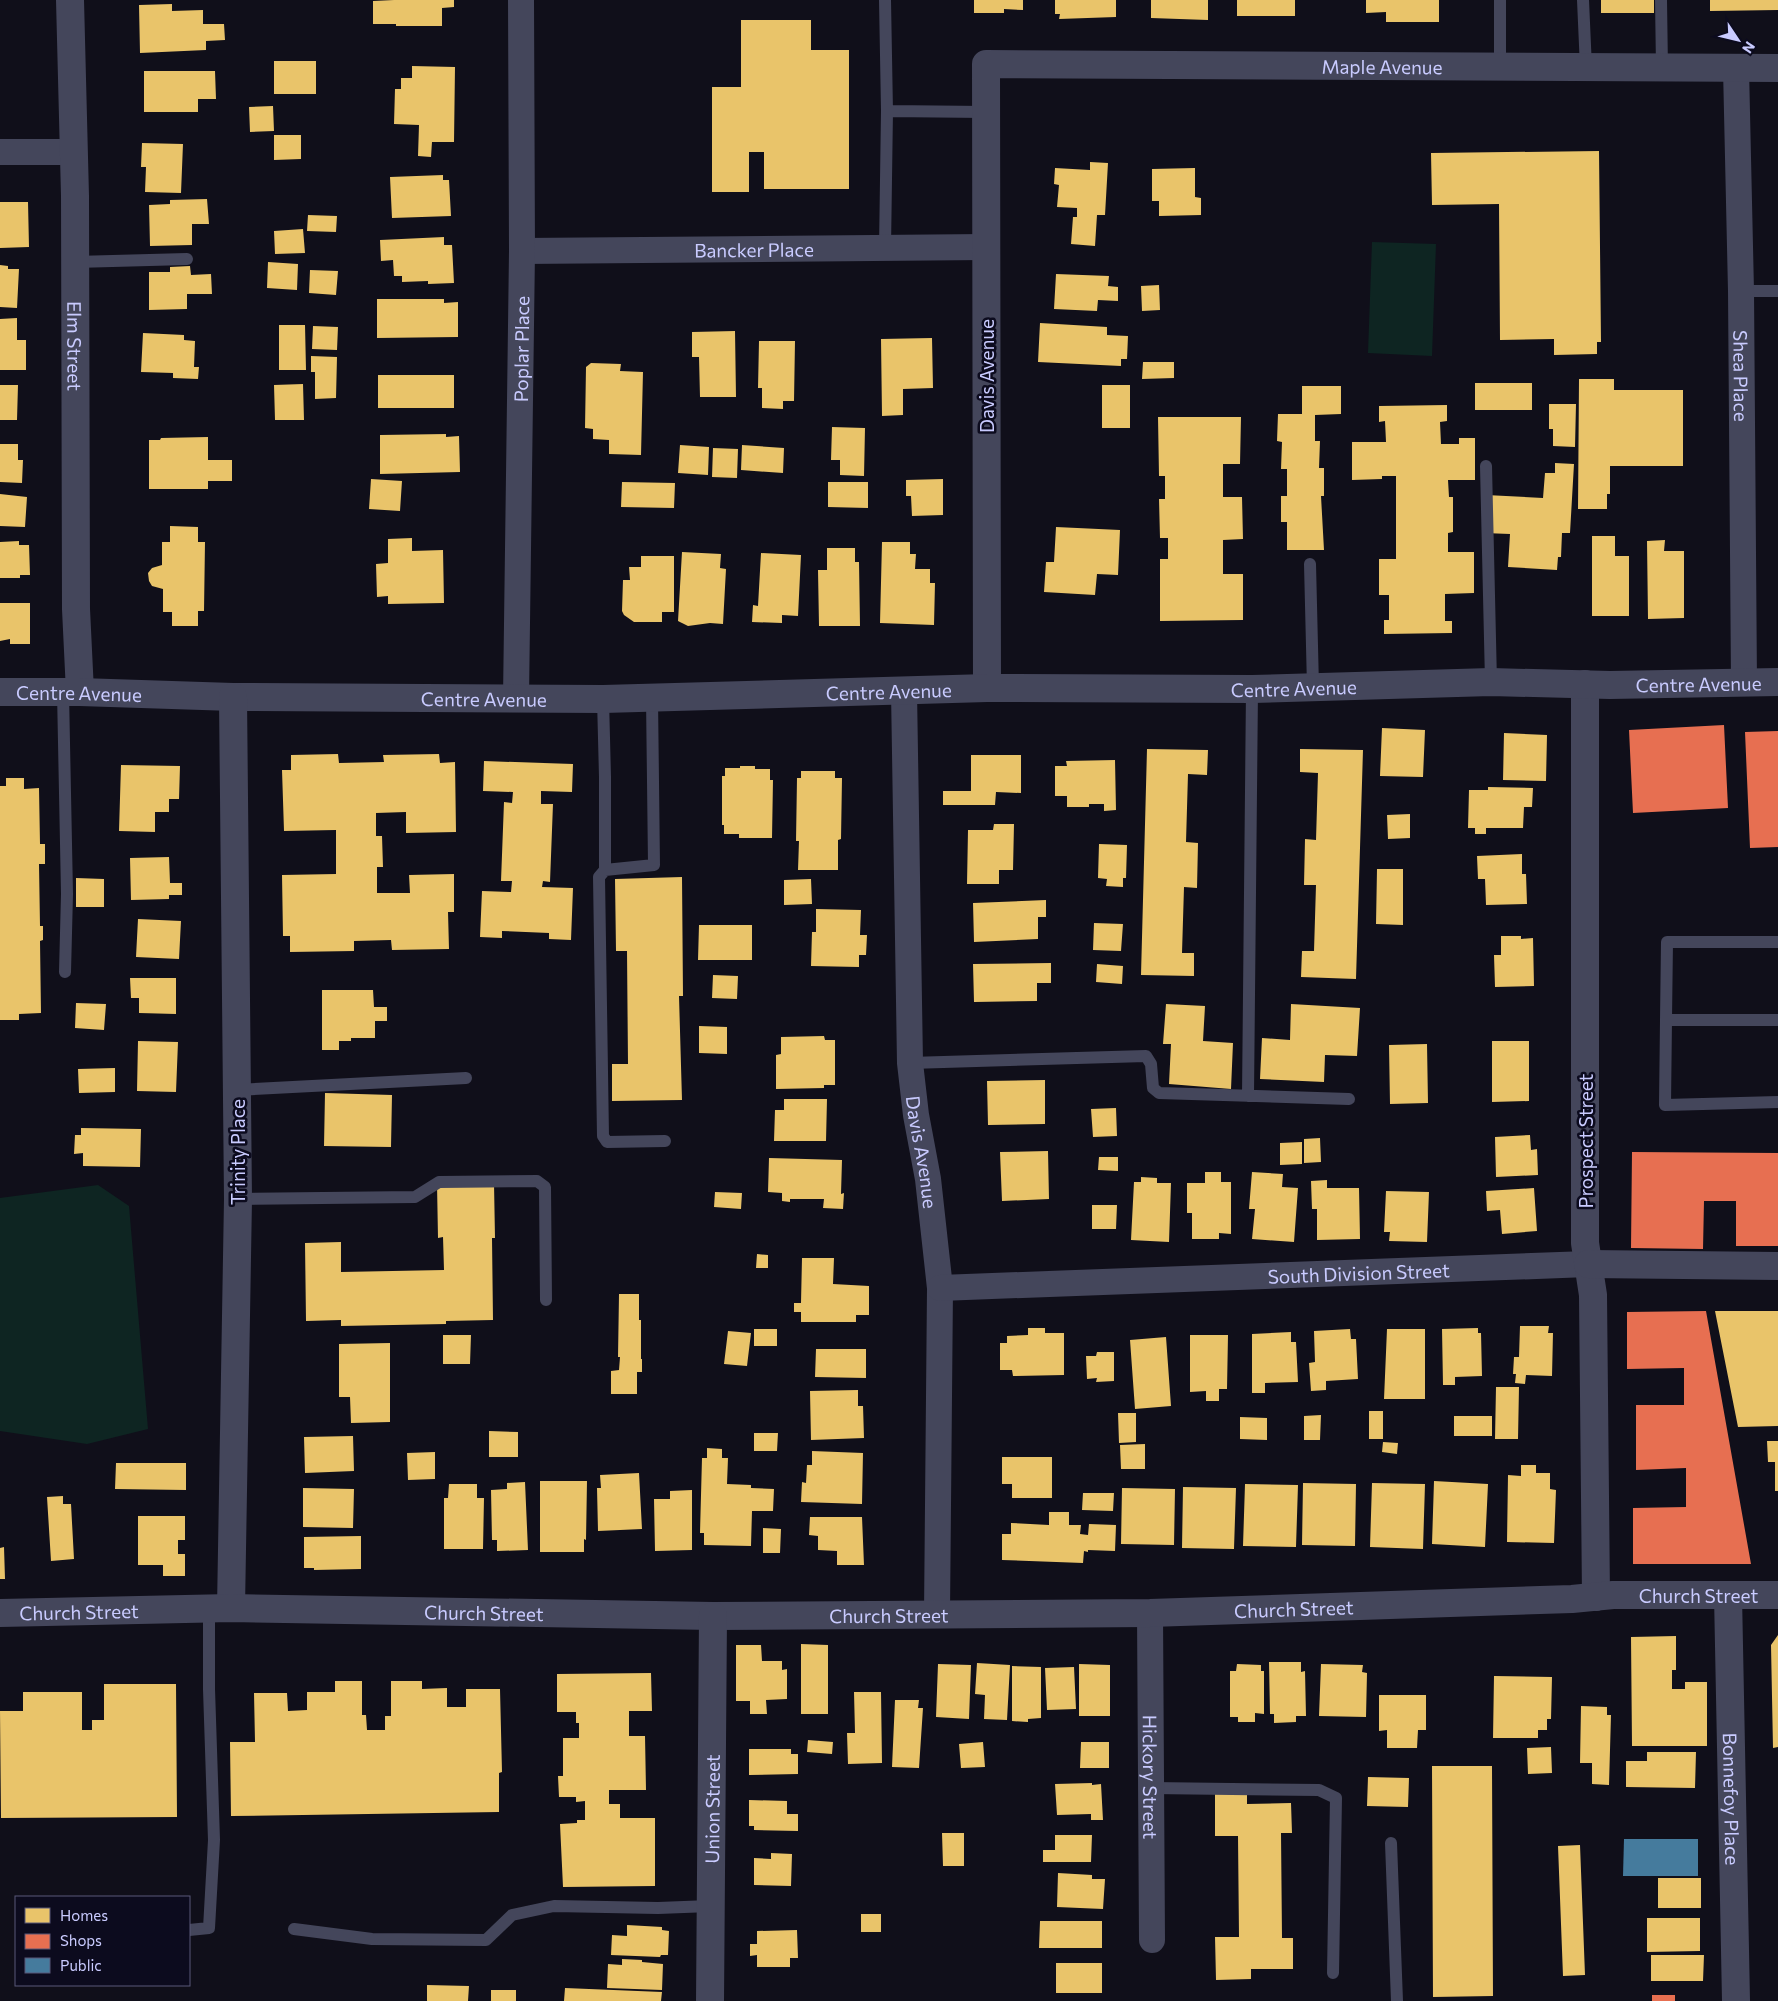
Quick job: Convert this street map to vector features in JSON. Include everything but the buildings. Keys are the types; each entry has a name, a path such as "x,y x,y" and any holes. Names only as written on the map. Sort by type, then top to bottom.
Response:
{"street":[{"name":"Elm Street","path":"70,0 74,152 76,609 71,692"},
{"name":"Poplar Place","path":"516,698 522,250 521,0"},
{"name":"Maple Avenue","path":"986,64 1778,68"},
{"name":"Davis Avenue","path":"986,64 987,688"},
{"name":"Shea Place","path":"1736,68 1741,291 1744,683"},
{"path":"0,152 74,152"},
{"name":"Bancker Place","path":"522,250 986,247"},
{"name":"Centre Avenue","path":"0,692 71,692 233,697 603,699 987,688 1252,689 1491,682 1585,684 1778,682"},
{"name":"Prospect Street","path":"1585,684 1585,1243 1593,1295 1596,1598"},
{"name":"Davis Avenue","path":"904,691 910,1063 916,1115 928,1178 940,1288 937,1614"},
{"name":"Trinity Place","path":"220,1608 238,1199 233,697"},
{"name":"South Division Street","path":"940,1288 1588,1264 1778,1266"},
{"name":"Church Street","path":"0,1613 220,1608 713,1616 1150,1613 1596,1598 1613,1595 1778,1595"},
{"name":"Bonnefoy Place","path":"1728,1595 1736,2001"},
{"name":"Hickory Street","path":"1150,1613 1152,1940"},
{"name":"Union Street","path":"710,2001 713,1616"}],"lane":[{"path":"885,0 887,111 885,248"},
{"path":"1500,0 1500,68"},
{"path":"1583,0 1586,68"},
{"path":"1661,0 1662,68"},
{"path":"887,111 986,112"},
{"path":"75,262 188,260"},
{"path":"1741,291 1778,291"},
{"path":"1486,466 1491,682"},
{"path":"1310,564 1313,687"},
{"path":"1248,1096 1252,689"},
{"path":"65,972 71,692"},
{"path":"605,870 654,865 652,698"},
{"path":"603,699 606,777 605,870 599,877 603,1136 608,1142 665,1141"},
{"path":"1778,942 1667,942 1665,1104 1778,1102"},
{"path":"1666,1020 1778,1020"},
{"path":"910,1063 1146,1056 1151,1064 1153,1088 1159,1093 1349,1098"},
{"path":"237,1090 466,1078"},
{"path":"238,1199 415,1197 440,1182 537,1182 544,1187 546,1300"},
{"path":"190,1930 209,1928 214,1840 209,1690 220,1608"},
{"path":"1151,1788 1319,1790 1336,1798 1333,1973"},
{"path":"1391,1842 1397,2001"},
{"path":"294,1930 372,1939 486,1940 512,1915 554,1906 658,1908 710,1906"}],"green space":[{"path":"1372,242 1436,244 1432,356 1368,353"},
{"path":"98,1185 129,1206 148,1429 87,1444 0,1431 0,1198"}]}
